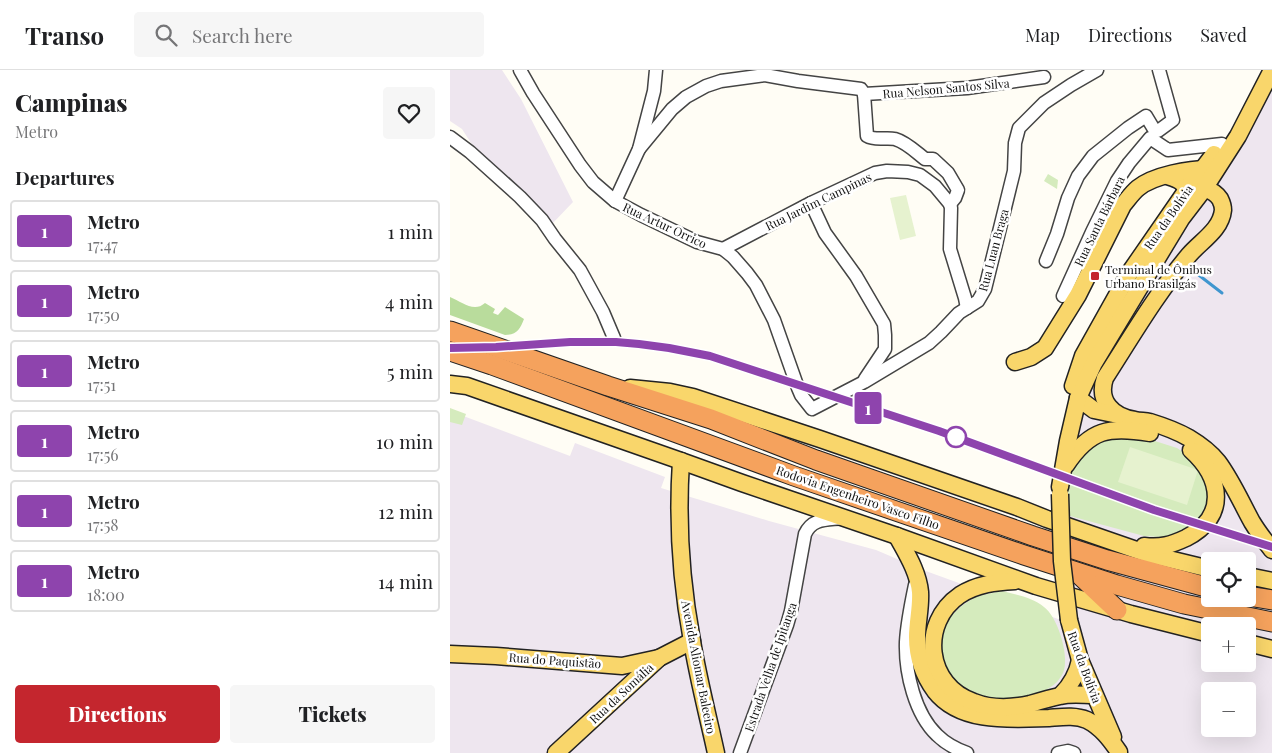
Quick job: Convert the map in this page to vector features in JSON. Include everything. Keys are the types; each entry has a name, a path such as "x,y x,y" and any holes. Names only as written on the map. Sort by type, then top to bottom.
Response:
{"highway":[{"name":"Rodovia Engenheiro Vasco Filho","path":"450,331 608,386 711,419 816,460 1043,539 1107,560 1201,586"},
{"name":"Rodovia Engenheiro Vasco Filho","path":"450,351 502,368 794,476 1076,572 1184,604 1272,622"},
{"path":"1076,572 1117,610"},
{"path":"1256,597 1272,600"}],"main road":[{"name":"Rua da Bolívia","path":"1060,491 1072,408 1083,356 1130,272 1186,191 1209,169 1238,136 1272,70"},
{"name":"Rua da Bolívia","path":"1119,752 1080,660 1069,620 1062,561 1057,458 1059,439 1094,363 1181,219 1204,189 1209,169 1222,144 1256,99"},
{"path":"1015,362 1031,357 1045,348 1078,295 1123,205 1140,187 1184,171 1209,169"},
{"path":"1167,176 1184,184 1186,191 1204,189 1216,194 1223,208 1219,223 1190,254 1151,306 1105,378 1102,390 1103,395 1108,408 1125,417 1133,420 1148,421 1168,428 1187,436 1202,447 1217,461 1253,523 1272,550"},
{"name":"Rodovia Engenheiro Vasco Filho","path":"450,384 467,386 1022,581 1117,610 1201,632"},
{"path":"608,386 670,392 693,397 820,439 1148,554 1201,567"},
{"path":"1072,408 1094,410 1125,417"},
{"path":"1072,408 1082,426 1101,432"},
{"path":"1064,468 1073,454 1089,439 1101,432 1116,429 1158,434 1189,448 1201,459 1214,481 1216,497 1215,509 1202,527 1193,535 1172,545 1149,547 1120,543"},
{"name":"Avenida Aliomar Baleeiro","path":"681,461 680,527 683,575 692,640 716,753"},
{"path":"897,536 908,555 917,578 920,591 918,653 928,680 937,693 947,702 972,714 984,717 1013,719 1075,716 1085,719 1102,730 1119,752"},
{"path":"1256,578 1272,581"},
{"path":"1022,581 994,582 973,588 950,603 939,619 933,637 932,649 941,674 954,692 961,697 984,706 1030,704 1061,695 1095,697"},
{"name":"Rua da Somália","path":"556,753 659,658 692,640"},
{"path":"1256,645 1272,649"},
{"name":"Rua do Paquistão","path":"450,654 622,666 659,658"},
{"path":"1061,695 1075,678 1080,660"},
{"path":"622,666 630,673 629,686"},
{"path":"1075,716 1089,706 1095,697"}],"street":[{"name":"Rua Artur Orrico","path":"520,70 533,93 593,182 615,201 697,242 723,249 747,273 765,301 781,338 801,396 812,409"},
{"path":"615,201 640,149 654,91 656,70"},
{"name":"Rua Luan Braga","path":"812,409 864,382 929,343 959,313 978,301 985,289 1014,171 1015,142 1019,128 1044,103 1097,70"},
{"path":"1046,261 1071,190 1078,176 1093,156 1146,116 1155,131 1173,120 1159,70"},
{"name":"Rua Nelson Santos Silva","path":"640,149 676,106 692,93 721,81 765,75 861,89 864,94 967,88 1044,77"},
{"path":"864,94 867,136 871,138 894,139 904,143 925,159 934,159 948,173 958,190 956,198 950,204 950,249 965,298 966,308"},
{"path":"450,137 470,152 520,197 542,220 580,270 603,312 614,338"},
{"name":"Rua Santa Bárbara","path":"1063,296 1117,182 1129,163 1150,138 1168,150 1222,144"},
{"name":"Rua Jardim Campinas","path":"723,249 875,173 887,171 908,172 920,175 935,186 950,204"},
{"path":"812,203 825,233 856,276 884,324 886,335 885,349 864,382"},
{"name":"Estrada Velha de Ipitanga","path":"740,753 787,625 808,527 814,523 842,518"},
{"path":"917,578 906,642 907,666 911,685 922,714 936,734 951,746 967,753"},
{"path":"1058,753 1068,751 1074,753"}],"shaded area":[{"path":"450,70 502,70 521,99 573,202 552,224 471,143 462,129 450,121"},
{"path":"1272,88 1272,753 450,753 450,411 570,456 575,443 665,477 661,488 769,521 876,550 923,570 1058,619 1078,621 1069,540 1067,474 1090,370 1235,149"}],"green space":[{"path":"1048,174 1058,180 1057,189 1044,181"},
{"path":"906,195 916,236 900,240 890,198"},
{"path":"450,297 472,307 481,306 485,303 495,309 493,313 498,315 505,307 524,319 518,331 505,335 450,315"},
{"path":"450,408 466,414 462,425 450,422"},
{"path":"1139,436 1177,448 1193,459 1207,483 1208,500 1200,517 1185,531 1169,537 1160,537 1144,536 1070,516 1069,478 1076,458 1096,439"},
{"path":"1130,447 1198,470 1187,505 1118,482"},
{"path":"1002,591 1019,595 1044,607 1057,625 1062,641 1065,665 1060,678 1047,689 1026,697 991,699 966,691 955,684 948,675 940,652 939,642 943,629 954,613 976,597"}],"waterway":[{"path":"1187,266 1222,293"}],"railway":[{"path":"450,348 615,342 681,350 720,359 939,431 1154,510 1272,547"}],"metro line":[{"name":"1","path":"450,348 570,342 616,342 669,348 710,356 939,431 1154,510 1272,547"}],"place":[{"name":"Terminal de Ônibus Urbano Brasilgás","path":"1095,276"}]}
